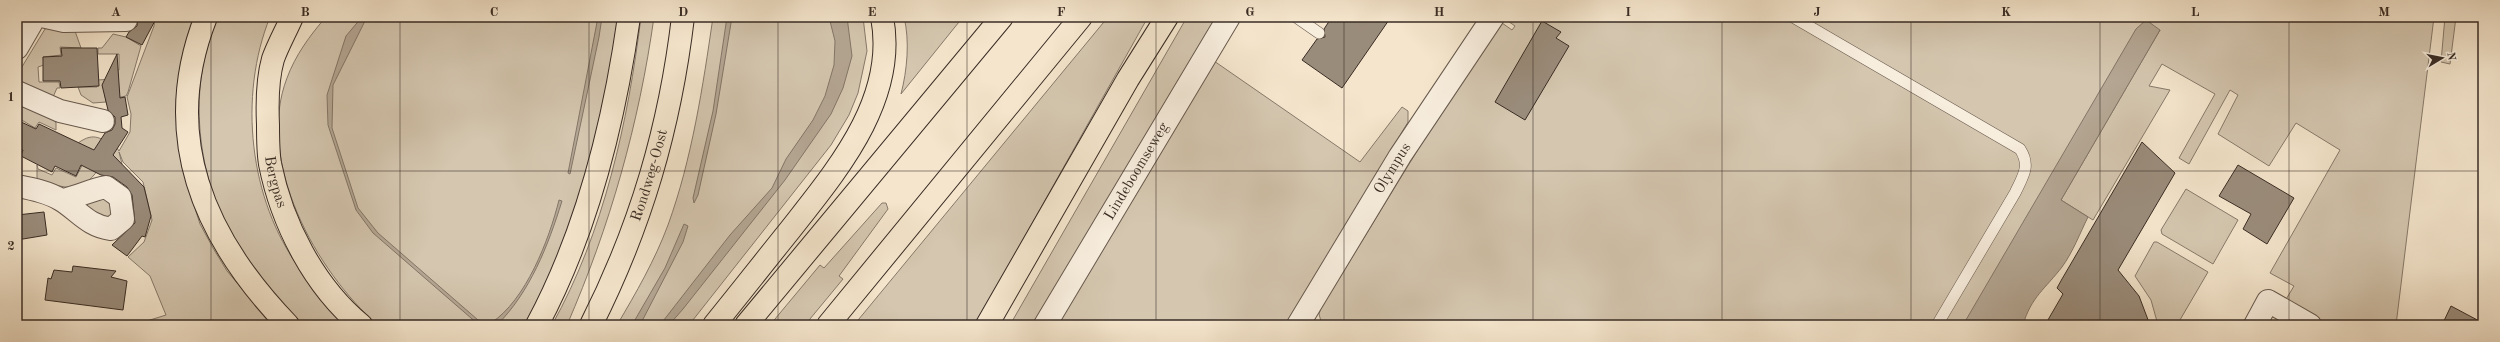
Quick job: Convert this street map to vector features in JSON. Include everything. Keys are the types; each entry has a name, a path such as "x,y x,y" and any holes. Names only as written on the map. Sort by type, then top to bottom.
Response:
{"main road":[{"path":"206,17 196,43 187,100 191,155 197,178 211,220 225,245 251,284 288,325"},
{"name":"Bergpas","path":"292,17 273,59 270,76 267,104 270,162 277,190 300,247 315,274 340,304 361,325"},
{"path":"537,325 570,255 590,198 606,142 629,17"},
{"name":"Rondweg-Oost","path":"591,325 634,231 652,176 670,102 683,17"},
{"path":"714,325 840,167 867,118 882,69 885,32 882,17"},
{"path":"746,325 1002,17"},
{"path":"828,325 1081,17"},
{"path":"987,325 1128,79 1167,17"}],"street":[{"path":"17,48 35,17"},
{"path":"46,17 64,21 126,20"},
{"name":"Lindeboomseweg","path":"1044,325 1229,17"},
{"name":"Olympus","path":"1299,325 1400,156 1494,17"},
{"path":"17,92 60,111 103,121"},
{"path":"17,186 33,189 62,200"},
{"path":"2255,325 2268,301 2310,325"}],"lane":[{"path":"1296,17 1319,33"},
{"path":"1792,17 2020,149 2025,157 2025,172 2015,193 1937,325"}],"shaded area":[{"path":"155,17 195,17 182,62 179,144 183,171 200,224 213,248 227,271 273,325 134,325 166,315 150,276 128,257 144,242 152,220 143,182 123,162 119,152 122,164 106,157 92,177 85,183 78,186 60,186 37,179 37,165 38,169 52,175 56,168 76,177 88,154 78,143 89,137 102,139 117,148 119,151 130,132 131,114 127,97 154,26"},
{"path":"218,17 270,17 260,48 254,80 252,113 254,147 260,180 269,212 283,242 305,276 347,325 300,325 244,257 228,230 216,202 207,171 201,140 199,108 201,77 207,46"},
{"path":"326,17 620,17 603,108 573,226 530,325 378,325 355,303 333,276 297,213 285,179 279,144 279,110 287,78 294,62 304,46"},
{"path":"362,17 367,17 333,85 332,128 358,208 378,233 478,320 491,323 504,313 525,285 549,233 559,200 562,201 551,235 537,268 519,298 497,325 479,325 373,233 356,210 328,125 327,95 346,36"},
{"path":"598,17 602,17 599,37 570,174 568,173"},
{"path":"641,17 654,17 640,96 621,174 597,250 567,325 552,325 586,252 600,214 611,176 629,96"},
{"path":"713,17 863,17 867,51 858,93 849,115 831,145 689,325 617,325 651,264 668,225 676,200 684,174 696,122"},
{"path":"727,17 732,17 716,114 698,195 694,203 693,198 713,111"},
{"path":"829,17 847,17 852,56 843,88 831,114 785,180 683,309 669,325 660,325 730,235 772,188 786,159 813,120 825,96 834,65 835,41"},
{"path":"904,17 963,17 901,94 907,56 907,36"},
{"path":"1108,17 1148,17 975,325 854,325"},
{"path":"1187,17 1218,17 1034,325 1010,325"},
{"path":"1506,17 2434,17 2396,325 2325,325 2285,301 2294,286 2270,273 2340,150 2296,123 2269,166 2218,134 2238,95 2230,90 2189,164 2179,158 2215,94 2162,64 2149,86 2170,90 2093,220 2061,200 2160,30 1975,325 1322,325 1319,314 1321,308 1458,84 1502,23 1512,30 1515,26 1505,19"},
{"path":"2445,17 2456,17 2450,64 2441,62"},
{"path":"2146,20 2160,30 2061,200 2088,217 2066,261 2030,307 2023,325 1963,325 2136,29"},
{"path":"51,27 75,31 81,48 60,47 61,55 43,57 44,65 38,67 39,82 59,82 60,88 57,88 53,97 17,82 17,75 45,29"},
{"path":"113,34 126,37 141,46 128,92 126,96 111,99 105,95 106,102 93,103 81,95 78,87 97,87 97,80 115,79 114,70 119,70 119,54 98,54 98,48 102,48"},
{"path":"1214,61 1360,162 1402,107 1408,111 1408,122 1286,325 1056,325"},
{"path":"17,99 53,117 56,123 56,130 39,122 35,128 20,119 17,129"},
{"path":"2186,189 2238,220 2213,264 2162,234 2161,230"},
{"path":"103,197 113,208 112,216 106,218 82,210 86,200"},
{"path":"882,203 886,203 888,209 839,276 843,279 805,325 770,325 820,265 824,268"},
{"path":"684,224 688,226 683,242 640,325 632,325 665,268"},
{"path":"2154,242 2157,242 2208,272 2177,325 2158,325 2151,300 2135,276"}],"building":[{"path":"138,17 157,17 142,45 126,37 129,32 137,26"},
{"path":"1332,17 1391,17 1342,88 1302,60 1317,39 1325,37 1324,29"},
{"path":"1542,21 1561,32 1556,38 1569,46 1525,120 1495,102"},
{"path":"61,48 97,48 99,86 61,88 60,81 43,81 43,57 62,56"},
{"path":"117,54 120,98 125,97 128,115 121,117 122,128 128,132 113,155 144,187 151,216 145,237 142,236 127,256 112,245 135,223 132,195 127,187 113,177 101,175 81,165 76,176 55,166 52,172 21,156 23,150 17,147 17,120 36,129 39,124 94,150 105,133 112,130 115,124 115,117 108,110 102,85"},
{"path":"2142,142 2175,173 2118,270 2139,296 2150,325 2045,325 2063,294 2057,288"},
{"path":"2238,165 2294,198 2267,244 2243,229 2251,214 2219,196"},
{"path":"44,212 47,235 17,240 17,215"},
{"path":"73,266 116,271 111,277 127,281 123,310 45,300 48,278 51,279 54,270 72,272"},
{"path":"2451,306 2483,323 2483,325 2442,325"}]}
